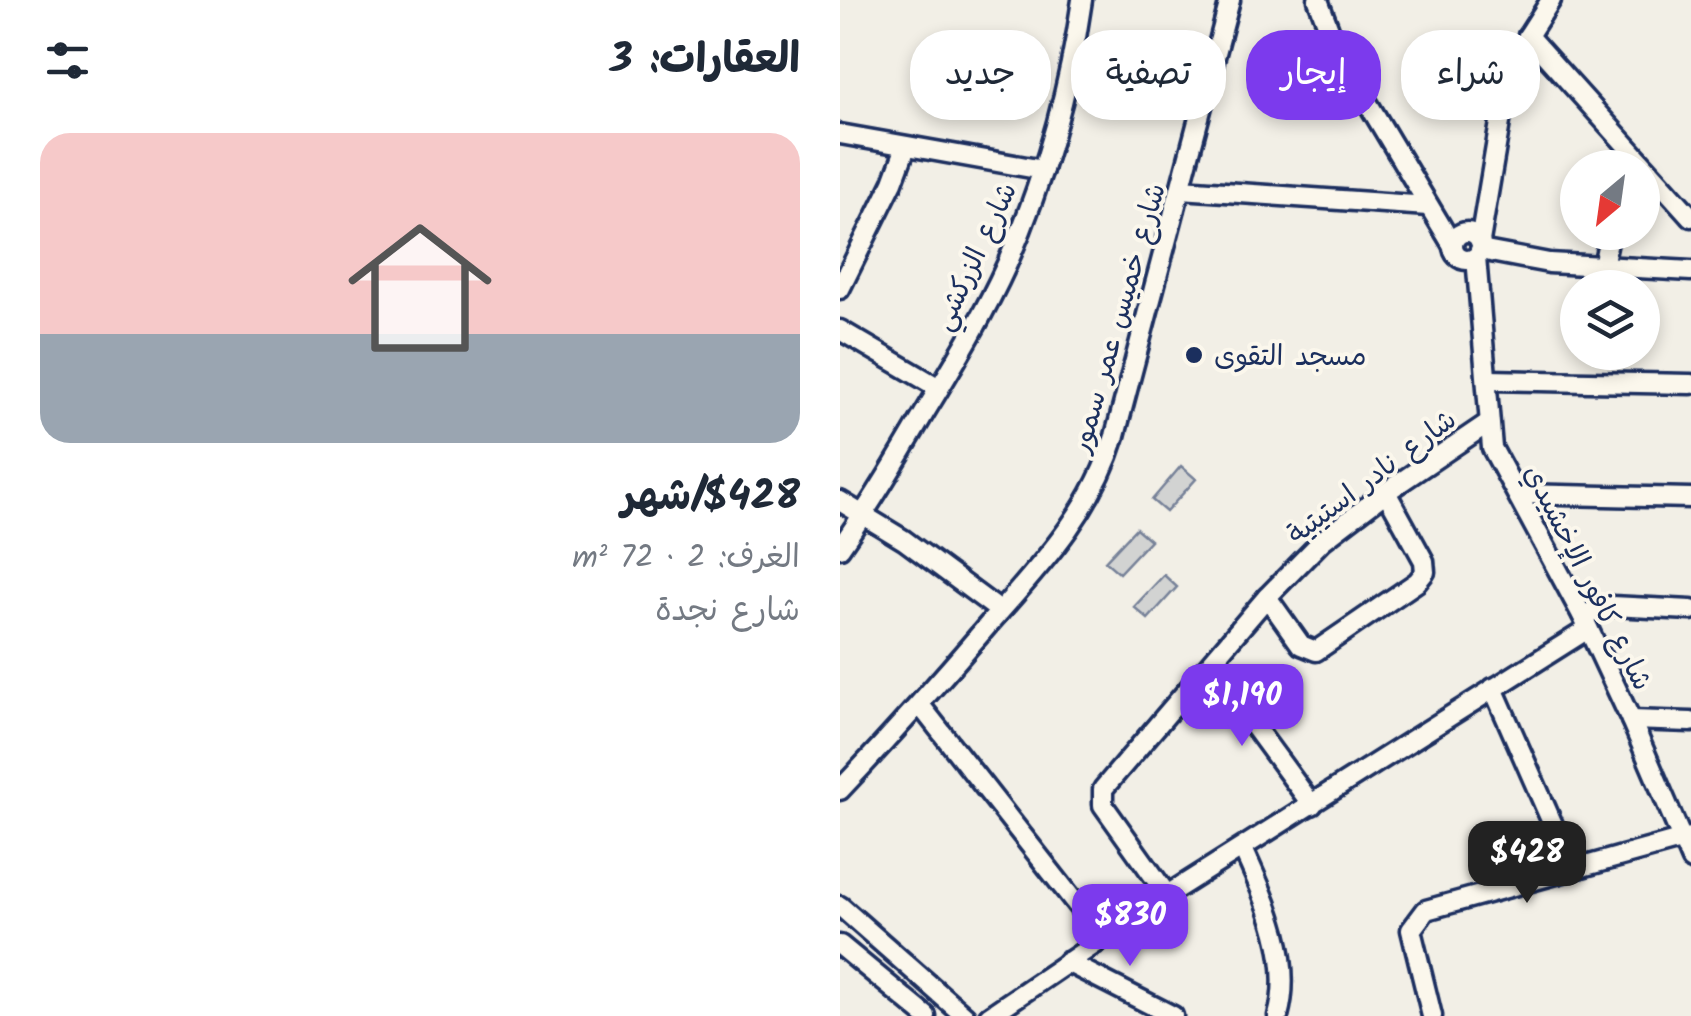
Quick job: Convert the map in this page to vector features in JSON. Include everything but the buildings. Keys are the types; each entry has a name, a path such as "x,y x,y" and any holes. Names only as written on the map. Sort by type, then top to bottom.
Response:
{"street":[{"name":"شارع الزركشي","path":"840,548 940,388 1006,266 1043,170 1064,96 1082,0"},
{"path":"1318,0 1338,54 1428,206 1467,246 1548,263 1691,271"},
{"path":"1532,30 1551,0"},
{"name":"شارع خميس عمر سمور","path":"840,790 920,705 1080,514 1107,462 1229,4"},
{"path":"1540,49 1691,217"},
{"path":"1467,246 1488,184 1500,120"},
{"path":"840,134 1043,170"},
{"path":"1628,150 1629,146"},
{"path":"840,288 894,182 906,147"},
{"path":"1182,189 1428,206"},
{"name":"شارع كافور الإخشيدي","path":"1467,246 1489,380 1492,448 1585,622 1686,837 1691,860"},
{"path":"1602,266 1606,250"},
{"path":"840,330 940,388"},
{"path":"1489,380 1691,384"},
{"name":"شارع نادر استيتية","path":"1166,895 1102,805 1101,797 1112,778 1268,597 1324,540 1386,492 1488,423"},
{"path":"1268,597 1301,645 1316,651 1418,582 1425,572 1424,561 1386,492"},
{"path":"1518,494 1691,498"},
{"path":"840,501 904,540 1000,612"},
{"path":"989,1016 1166,895 1494,688 1612,606 1691,610"},
{"path":"1210,666 1312,804"},
{"path":"1494,688 1572,868"},
{"path":"920,705 1103,938"},
{"path":"1631,720 1691,722"},
{"path":"1432,1016 1410,930 1426,910 1686,837"},
{"path":"1243,849 1268,904 1279,944 1283,976 1278,1016"},
{"path":"840,906 965,1016"},
{"path":"840,945 926,1016"},
{"path":"1067,962 1172,1016"}],"shaded area":[{"path":"1181,466 1196,479 1166,512 1152,500"},
{"path":"1136,528 1150,540 1119,573 1105,561"},
{"path":"1164,575 1177,587 1148,619 1134,607"}],"place":[{"name":"مسجد التقوى","path":"1194,355"}]}
